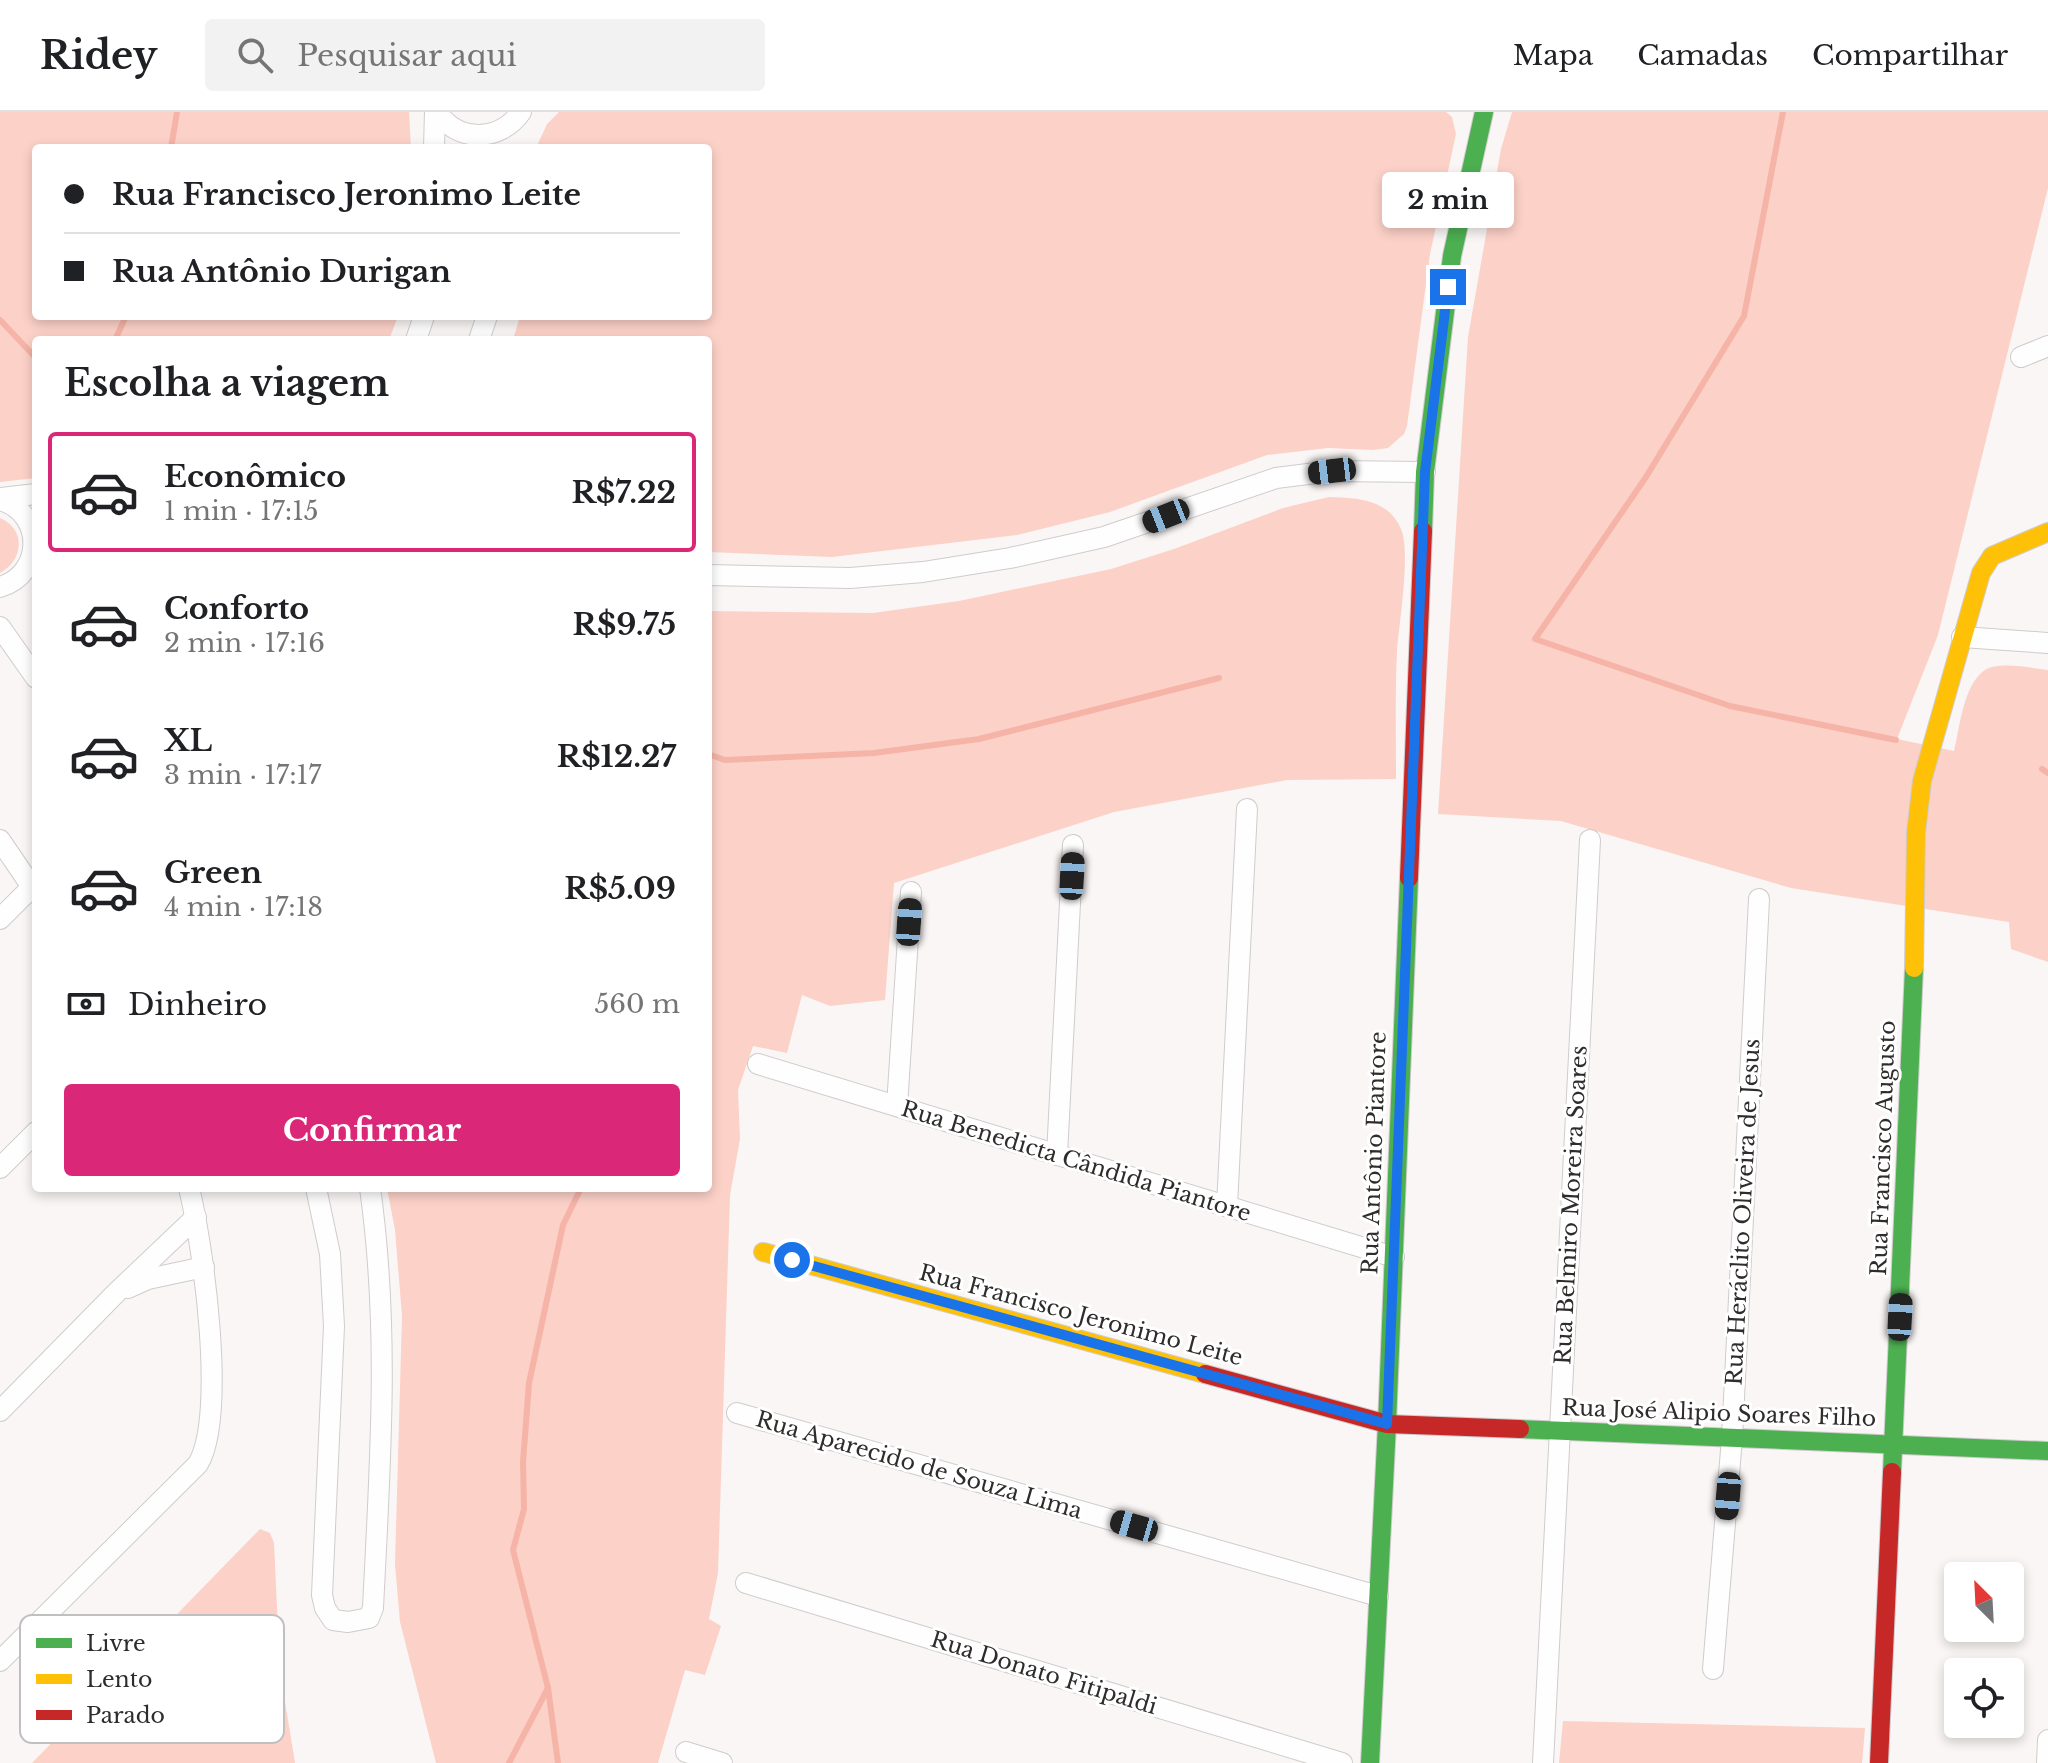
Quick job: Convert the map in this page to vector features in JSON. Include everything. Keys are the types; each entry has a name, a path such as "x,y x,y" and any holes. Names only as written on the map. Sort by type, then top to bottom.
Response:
{"street":[{"path":"436,112 450,126 472,135 496,133 520,114"},
{"path":"434,144 436,112"},
{"name":"Rua Antônio Piantore","path":"1370,1763 1387,1424 1425,472 1452,256 1484,112"},
{"path":"504,144 520,114"},
{"path":"2021,357 2048,346"},
{"path":"712,575 837,578 923,572 1010,558 1104,537 1276,478 1332,471 1425,472"},
{"path":"0,499 32,495"},
{"path":"0,499 19,509 28,519 32,533"},
{"name":"Rua Francisco Augusto","path":"1879,1763 1917,904 1916,833 1922,781 1981,573 1992,556 2048,532"},
{"path":"3,589 19,578 32,559"},
{"path":"0,627 32,672"},
{"path":"1962,637 2048,643"},
{"path":"1227,1206 1247,809"},
{"path":"0,840 32,887"},
{"name":"Rua Belmiro Moreira Soares","path":"1543,1763 1590,840"},
{"path":"1057,1155 1073,845"},
{"path":"0,919 32,892"},
{"path":"897,1106 911,892"},
{"name":"Rua Heráclito Oliveira de Jesus","path":"1713,1669 1732,1438 1759,899"},
{"name":"Rua Benedicta Cândida Piantore","path":"758,1064 1394,1257"},
{"path":"0,1168 32,1136"},
{"path":"46,1615 198,1464 206,1451 210,1388 207,1289 190,1192"},
{"path":"317,1192 330,1254 334,1326 322,1595 325,1608 333,1620 348,1622 369,1618 374,1593 384,1355 380,1257 371,1192"},
{"path":"0,1411 196,1217"},
{"name":"Rua Francisco Jeronimo Leite","path":"763,1252 1387,1424"},
{"path":"117,1292 148,1279 204,1267"},
{"name":"Rua Aparecido de Souza Lima","path":"737,1413 1378,1596"},
{"name":"Rua José Alipio Soares Filho","path":"1387,1424 2048,1451"},
{"name":"Rua Donato Fitipaldi","path":"746,1583 1342,1763"},
{"path":"0,1661 20,1641"},
{"path":"2047,1763 2048,1740"},
{"path":"686,1752 722,1763"}],"shaded area":[{"path":"0,112 409,112 411,144 32,144 32,320 396,320 390,336 32,336 32,478 0,482"},
{"path":"559,112 1446,112 1452,117 1456,134 1430,254 1407,426 1404,434 1388,448 1328,448 1267,455 1110,512 1017,535 832,557 712,552 712,336 514,336 519,320 712,320 712,144 538,144 547,124"},
{"path":"1512,112 2048,112 2048,188 1938,635 1897,739 1954,751 1967,696 1985,670 2007,666 2048,670 2048,962 2011,949 2009,922 1791,888 1561,821 1438,814 1468,337 1501,149"},
{"path":"1329,497 1361,500 1388,511 1401,529 1405,570 1396,667 1396,779 1287,780 1114,812 894,883 885,1000 830,1006 802,995 787,1053 753,1046 738,1090 740,1139 730,1195 718,1573 709,1619 721,1626 705,1675 685,1670 658,1763 436,1763 400,1622 395,1564 402,1316 395,1230 388,1192 712,1192 712,611 873,613 959,601 1111,569 1283,508"},
{"path":"0,518 14,529 19,545 14,560 0,573"},
{"path":"260,1529 270,1533 274,1543 277,1615 176,1615"},
{"path":"284,1696 295,1763 32,1763 51,1743 284,1743"},
{"path":"1563,1721 1865,1728 1862,1763 1559,1763"}],"waterway":[{"path":"172,144 177,112"},
{"path":"1783,112 1744,316 1646,477 1535,639 1730,706 1896,740"},
{"path":"0,320 32,354"},
{"path":"117,336 124,320"},
{"path":"712,755 725,760 874,753 979,739 1219,678"},
{"path":"2042,769 2048,773"},
{"path":"558,1763 548,1688 513,1550 524,1509 523,1462 529,1383 563,1225 579,1192"},
{"path":"509,1763 548,1688"}],"traffic: fast":[{"path":"1423,531 1425,472 1452,256 1484,112"},
{"path":"1370,1763 1409,878"},
{"path":"1892,1472 1914,968"},
{"path":"1520,1429 2048,1451"}],"traffic: slow":[{"path":"1914,968 1916,833 1922,781 1981,573 1992,556 2048,532"},
{"path":"763,1252 1205,1374"}],"traffic: jam":[{"path":"1409,878 1423,531"},
{"path":"1205,1374 1387,1424 1520,1429"},
{"path":"1879,1763 1892,1472"}],"route":[{"path":"792,1260 1387,1424 1425,472 1448,287"}]}
